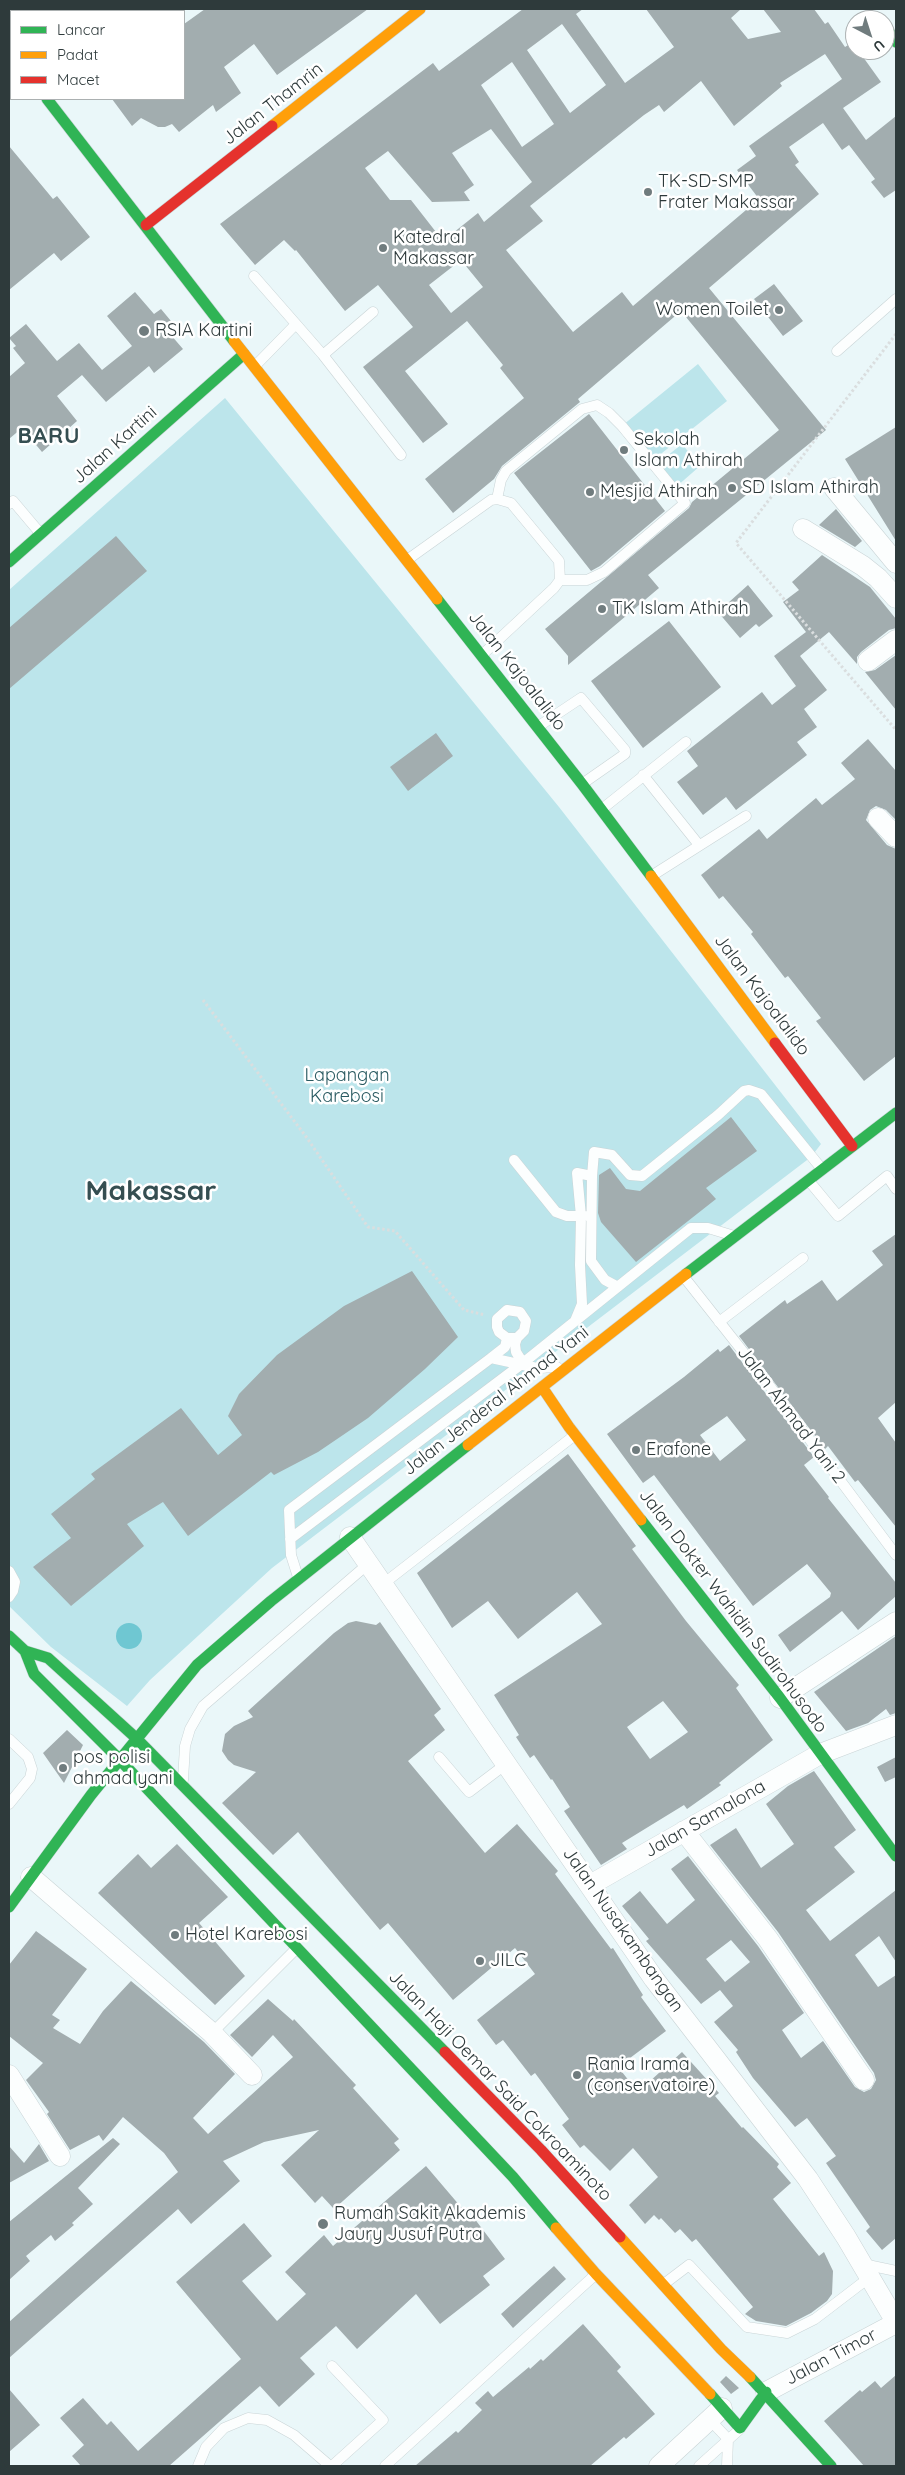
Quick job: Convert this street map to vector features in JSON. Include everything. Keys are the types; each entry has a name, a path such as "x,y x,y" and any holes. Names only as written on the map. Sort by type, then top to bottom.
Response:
{"main road":[{"name":"Jalan Thamrin","path":"146,225 420,9"},
{"name":"Jalan Kajoalalido","path":"48,100 254,367 406,560 483,654 652,876 852,1146"},
{"name":"Jalan Kartini","path":"9,562 244,354"},
{"name":"Jalan Jenderal Ahmad Yani","path":"9,1907 91,1794 197,1665 298,1578 350,1537 734,1236 895,1115"},
{"name":"Jalan Dokter Wahidin Sudirohusodo","path":"542,1387 575,1434 780,1698 896,1856"},
{"path":"9,1636 25,1651 34,1674 120,1760 297,1949 412,2064 596,2274 697,2372 716,2414 740,2428 766,2392"},
{"name":"Jalan Haji Oemar Said Cokroaminoto","path":"25,1651 48,1658 136,1738 183,1784 432,2046 541,2150 663,2285 718,2352 766,2392 831,2466"}],"street":[{"path":"834,488 896,563"},
{"path":"804,529 864,566 896,598"},
{"path":"868,661 896,640"},
{"path":"878,818 896,837"},
{"name":"Jalan Nusakambangan","path":"350,1537 654,1979 808,2179 867,2270 896,2322"},
{"path":"780,1698 896,1622"},
{"name":"Jalan Samalona","path":"590,1885 820,1754 896,1725"},
{"path":"684,1832 768,1939 864,2080"},
{"path":"31,1877 212,2033 252,2075"},
{"path":"9,2076 60,2156"},
{"name":"Jalan Timor","path":"766,2392 896,2322"},
{"path":"660,2466 716,2414"}],"lane":[{"path":"254,276 323,355 401,455"},
{"path":"837,350 896,299"},
{"path":"323,355 373,312"},
{"path":"254,367 296,324"},
{"path":"497,499 501,480 506,471 582,409 597,405 609,413 622,426 685,503 604,572 587,580 560,580"},
{"path":"406,560 491,500 497,499 511,503 559,561 560,580 554,588 483,654"},
{"path":"9,504 13,501 40,534"},
{"path":"538,726 581,698 625,750 624,754 582,784"},
{"path":"601,809 686,742"},
{"path":"643,775 698,845"},
{"path":"652,876 746,816"},
{"path":"575,1322 582,1304 580,1265 594,1152 612,1155 630,1175 642,1176 718,1115 744,1091 749,1090 761,1094 822,1169"},
{"path":"514,1160 556,1212 567,1216 586,1216"},
{"path":"592,1176 577,1173 586,1216 591,1261 605,1280 618,1288"},
{"path":"808,1180 838,1216 887,1176 896,1188"},
{"path":"290,1539 523,1363 691,1228 708,1228 734,1236"},
{"path":"720,1322 803,1258"},
{"name":"Jalan Ahmad Yani 2","path":"683,1277 720,1322 896,1555"},
{"path":"298,1578 291,1555 288,1510 505,1347 512,1338 526,1326 520,1312 507,1310 497,1319 499,1332 512,1338 516,1352 523,1363"},
{"path":"491,1358 523,1363 537,1368 570,1366"},
{"path":"383,1584 575,1434"},
{"path":"183,1784 185,1746 190,1729 203,1706 368,1564"},
{"path":"9,1572 14,1577 15,1582 13,1591 9,1596"},
{"path":"9,1739 28,1757 32,1769 30,1778 9,1804"},
{"path":"439,1757 469,1792 506,1764"},
{"path":"212,2033 297,1949"},
{"path":"663,2285 689,2265 748,2326 787,2333 814,2320 867,2270 896,2271"},
{"path":"385,2466 596,2274"},
{"path":"198,2466 206,2447 224,2428 248,2418 267,2420 294,2435 331,2466 382,2420 332,2366"},
{"path":"716,2414 728,2439 727,2466"},
{"path":"699,2466 740,2428"}],"path":[{"path":"203,1000 307,1138 368,1227 395,1232 464,1310 497,1319"}],"green space":[{"path":"698,364 727,401 652,461 623,425"},
{"name":"Lapangan Karebosi","path":"225,398 559,807 821,1144 811,1157 272,1568 150,1680 127,1706 51,1647 9,1606 9,590"},
{"path":"682,444 700,466 676,487 657,464"}],"water":[{"path":"129,1623 138,1627 142,1636 138,1645 129,1649 120,1645 116,1636 120,1627"}],"building":[{"path":"205,9 368,9 277,75 254,44 224,67 241,93 216,112 213,105 179,132 172,124 158,127 141,118 132,126 113,100 185,100 185,23"},
{"path":"523,9 583,9 576,14 625,83 674,47 646,9 741,9 731,18 748,39 781,32 763,9 814,9 825,24 828,22 845,47 845,60 865,60 881,82 843,108 866,140 896,116 896,190 884,198 871,182 875,179 849,145 842,150 823,123 789,147 799,162 795,165 819,194 709,288 826,430 648,575 659,588 568,665 568,656 545,629 689,508 692,502 779,430 681,311 578,399 580,402 502,466 494,479 453,513 425,479 524,398 500,368 503,365 467,321 405,371 448,424 423,443 363,367 413,327 378,285 345,311 296,250 284,240 255,265 220,224 433,63 439,71","holes":["562,24 606,85 570,113 527,50","825,54 842,79 749,146 756,156 737,170 759,199 633,306 622,292 573,332 506,250 543,221 530,206 644,115 659,105 664,112 701,81 734,126 782,86 780,83","512,62 554,124 522,147 481,85","491,129 532,182 484,222 478,213 443,241 411,200 390,200 365,168 388,151 432,202 470,201 464,192 474,185 452,153","461,260 483,287 451,313 429,285"]},
{"path":"9,146 53,199 57,196 90,237 61,261 54,253 9,290"},
{"name":"Women Toilet","path":"774,284 803,321 783,336 754,299"},
{"path":"135,292 154,314 161,309 171,321 164,327 183,349 154,373 149,366 106,402 82,375 57,396 77,421 42,452 22,428 9,439 9,377 25,363 13,348 16,346 9,338 26,324 57,361 79,343 102,370 132,346 107,316"},
{"name":"Mesjid Athirah","path":"589,414 665,511 600,566 591,571 514,473"},
{"path":"896,427 896,541 845,459"},
{"path":"836,509 862,541 855,547 819,525"},
{"path":"116,536 147,571 9,689 9,628"},
{"path":"822,555 870,587 896,619 896,628 889,630 861,652 857,657 857,664 829,632 800,656 827,690 804,709 817,727 797,742 807,755 736,810 726,797 703,815 677,782 698,766 687,751 762,692 772,705 796,686 774,656 806,632 783,602 799,590 792,582"},
{"path":"748,585 773,616 759,627 756,624 740,638 718,612"},
{"path":"669,621 721,687 643,748 591,681"},
{"path":"896,655 896,710 865,672 875,670"},
{"path":"436,733 453,756 408,791 390,767"},
{"path":"868,739 896,771 896,820 886,810 876,806 870,810 866,820 887,845 896,849 896,1056 864,1081 816,1021 821,1018 788,976 785,978 751,934 753,932 723,896 719,899 701,875 759,829 767,839 816,798 822,805 855,779 841,763"},
{"path":"731,1117 757,1151 706,1188 716,1199 636,1262 601,1222 598,1213 599,1175 610,1168 626,1189 640,1191"},
{"path":"896,1234 896,1402 878,1418 896,1443 896,1527 858,1480 855,1482 828,1446 825,1449 739,1336 785,1300 787,1304 822,1280 837,1301 883,1265 872,1251"},
{"path":"412,1271 458,1337 425,1369 368,1418 318,1452 274,1475 271,1472 188,1536 163,1502 127,1524 144,1546 71,1606 33,1567 71,1538 51,1514 95,1479 91,1474 181,1408 218,1455 242,1435 228,1416 239,1394 277,1355 344,1306"},
{"path":"729,1345 814,1457 804,1465 896,1583 896,1596 858,1630 842,1611 790,1652 778,1635 830,1597 831,1593 807,1564 753,1606 654,1475 643,1483 607,1434 684,1377 718,1349 720,1352","holes":["727,1416 746,1440 720,1461 700,1435"]},
{"path":"568,1454 636,1546 632,1549 686,1621 739,1685 736,1688 773,1740 719,1783 721,1785 687,1809 684,1805 622,1843 627,1849 601,1865 564,1811 570,1807 534,1755 530,1758 516,1737 519,1735 494,1695 602,1624 577,1592 518,1639 488,1601 452,1628 417,1573","holes":["663,1701 688,1732 650,1759 627,1727"]},
{"path":"356,1621 376,1625 380,1622 441,1709 434,1715 445,1730 408,1761 485,1853 517,1824 558,1871 555,1874 611,1949 613,1948 643,1995 641,1997 666,2031 618,2067 638,2092 682,2052 719,2093 715,2096 742,2128 779,2164 777,2167 791,2183 773,2199 819,2256 824,2252 833,2271 832,2294 827,2301 811,2313 786,2326 756,2321 745,2314 753,2307 696,2239 692,2242 680,2229 675,2233 661,2218 659,2220 654,2215 645,2224 629,2205 658,2177 633,2148 610,2171 584,2145 580,2148 562,2125 569,2119 535,2073 531,2076 503,2040 496,2045 477,2020 535,1974 515,1948 453,2000 388,1923 380,1930 298,1832 273,1855 222,1803 256,1772 234,1765 228,1760 222,1751 225,1734 234,1726 253,1717 248,1711 334,1633 348,1623"},
{"path":"896,1636 896,1713 890,1715 886,1709 868,1723 846,1731 814,1692"},
{"name":"pos polisi ahmad yani","path":"67,1730 83,1745 64,1783 43,1753"},
{"path":"896,1757 896,1777 885,1782 877,1767"},
{"path":"814,1771 856,1830 834,1847 855,1872 806,1910 830,1941 896,1890 896,1962 879,1936 855,1955 878,1987 896,1975 896,2238 882,2250 866,2231 870,2227 826,2163 836,2156 807,2118 795,2127 753,2078 736,2052 738,2050 714,2022 733,2006 720,1990 701,2004 646,1941 649,1939 622,1906 640,1891 667,1924 695,1900 671,1869 688,1856 758,1946 804,2013 782,2030 801,2058 823,2041 855,2087 864,2092 871,2089 876,2080 874,2073 778,1932 710,1845 736,1828 761,1868 794,1844 766,1804 788,1786","holes":["731,1940 750,1962 725,1982 706,1959"]},
{"name":"Hotel Karebosi","path":"177,1844 228,1897 199,1923 245,1976 215,2005 98,1893 138,1854 151,1868"},
{"path":"36,1931 87,1969 52,2015 60,2020 53,2028 80,2044 103,2011 131,1981 204,2042 235,2074 193,2118 208,2134 293,2057 273,2035 252,2057 230,2035 268,1999 293,2021 294,2019 356,2085 353,2088 399,2139 394,2143 400,2150 334,2209 322,2196 315,2203 281,2165 319,2130 264,2142 223,2161 240,2181 191,2224 178,2209 9,2358 9,2322 178,2172 164,2153 123,2117 103,2141 99,2135 70,2150 47,2114 49,2112 26,2080 43,2063 9,2036 9,1965"},
{"path":"113,2138 120,2144 78,2188 93,2204 72,2223 74,2225 55,2241 51,2235 26,2256 30,2261 9,2280 9,2222"},
{"path":"39,2144 49,2161 9,2183 9,2146 24,2163"},
{"path":"426,2166 472,2220 474,2218 505,2259 483,2276 490,2285 440,2324 416,2294 357,2349 336,2326 300,2358 315,2374 279,2407 260,2386 169,2466 81,2466 72,2456 84,2445 60,2418 83,2398 107,2425 111,2421 138,2451 241,2359 176,2282 244,2223 272,2256 242,2281 277,2321 306,2294 285,2272 324,2235 333,2246"},
{"path":"554,2266 566,2279 513,2328 501,2314"},
{"path":"583,2324 621,2367 617,2371 655,2414 626,2439 624,2437 590,2466 415,2466 456,2431 458,2433 482,2410 475,2403 488,2391 493,2397 529,2367 530,2369 541,2359 543,2361"},
{"path":"896,2375 896,2466 864,2466 824,2421 860,2390 862,2392 875,2381 881,2388"},
{"path":"726,2376 739,2388 731,2394 720,2382"},
{"path":"9,2389 40,2425 9,2452"}],"traffic: fast":[{"path":"48,100 234,341"},
{"path":"9,562 244,354"},
{"path":"437,599 582,784 651,876"},
{"path":"686,1274 896,1113"},
{"path":"9,1907 91,1795 197,1665 271,1601 468,1445"},
{"path":"641,1520 780,1698 896,1856"},
{"path":"9,1636 25,1651 48,1658 136,1738"},
{"path":"25,1651 34,1674 120,1760"},
{"path":"136,1738 445,2052"},
{"path":"120,1760 513,2177 556,2228"},
{"path":"750,2377 831,2466"},
{"path":"710,2394 740,2428 766,2392"}],"traffic: slow":[{"path":"272,126 420,9"},
{"path":"234,341 437,599"},
{"path":"651,876 775,1043"},
{"path":"468,1445 686,1274"},
{"path":"542,1387 569,1427 641,1520"},
{"path":"556,2228 596,2274 710,2394"},
{"path":"620,2237 721,2349 750,2377"}],"traffic: jam":[{"path":"146,225 272,126"},
{"path":"775,1043 852,1146"},
{"path":"445,2052 541,2150 620,2237"}],"place":[{"name":"TK-SD-SMP Frater Makassar","path":"648,192"},
{"name":"Katedral Makassar","path":"383,248"},
{"name":"Women Toilet","path":"779,310"},
{"name":"RSIA Kartini","path":"144,331"},
{"name":"Sekolah Islam Athirah","path":"624,450"},
{"name":"SD Islam Athirah","path":"732,488"},
{"name":"Mesjid Athirah","path":"590,492"},
{"name":"TK Islam Athirah","path":"602,609"},
{"name":"Erafone","path":"636,1450"},
{"name":"pos polisi ahmad yani","path":"63,1768"},
{"name":"Hotel Karebosi","path":"175,1935"},
{"name":"JILC","path":"480,1961"},
{"name":"Rania Irama (conservatoire)","path":"577,2075"},
{"name":"Rumah Sakit Akademis Jaury Jusuf Putra","path":"323,2224"}],"district":[{"name":"BARU","path":"49,436"},
{"name":"Makassar","path":"151,1192"}]}
